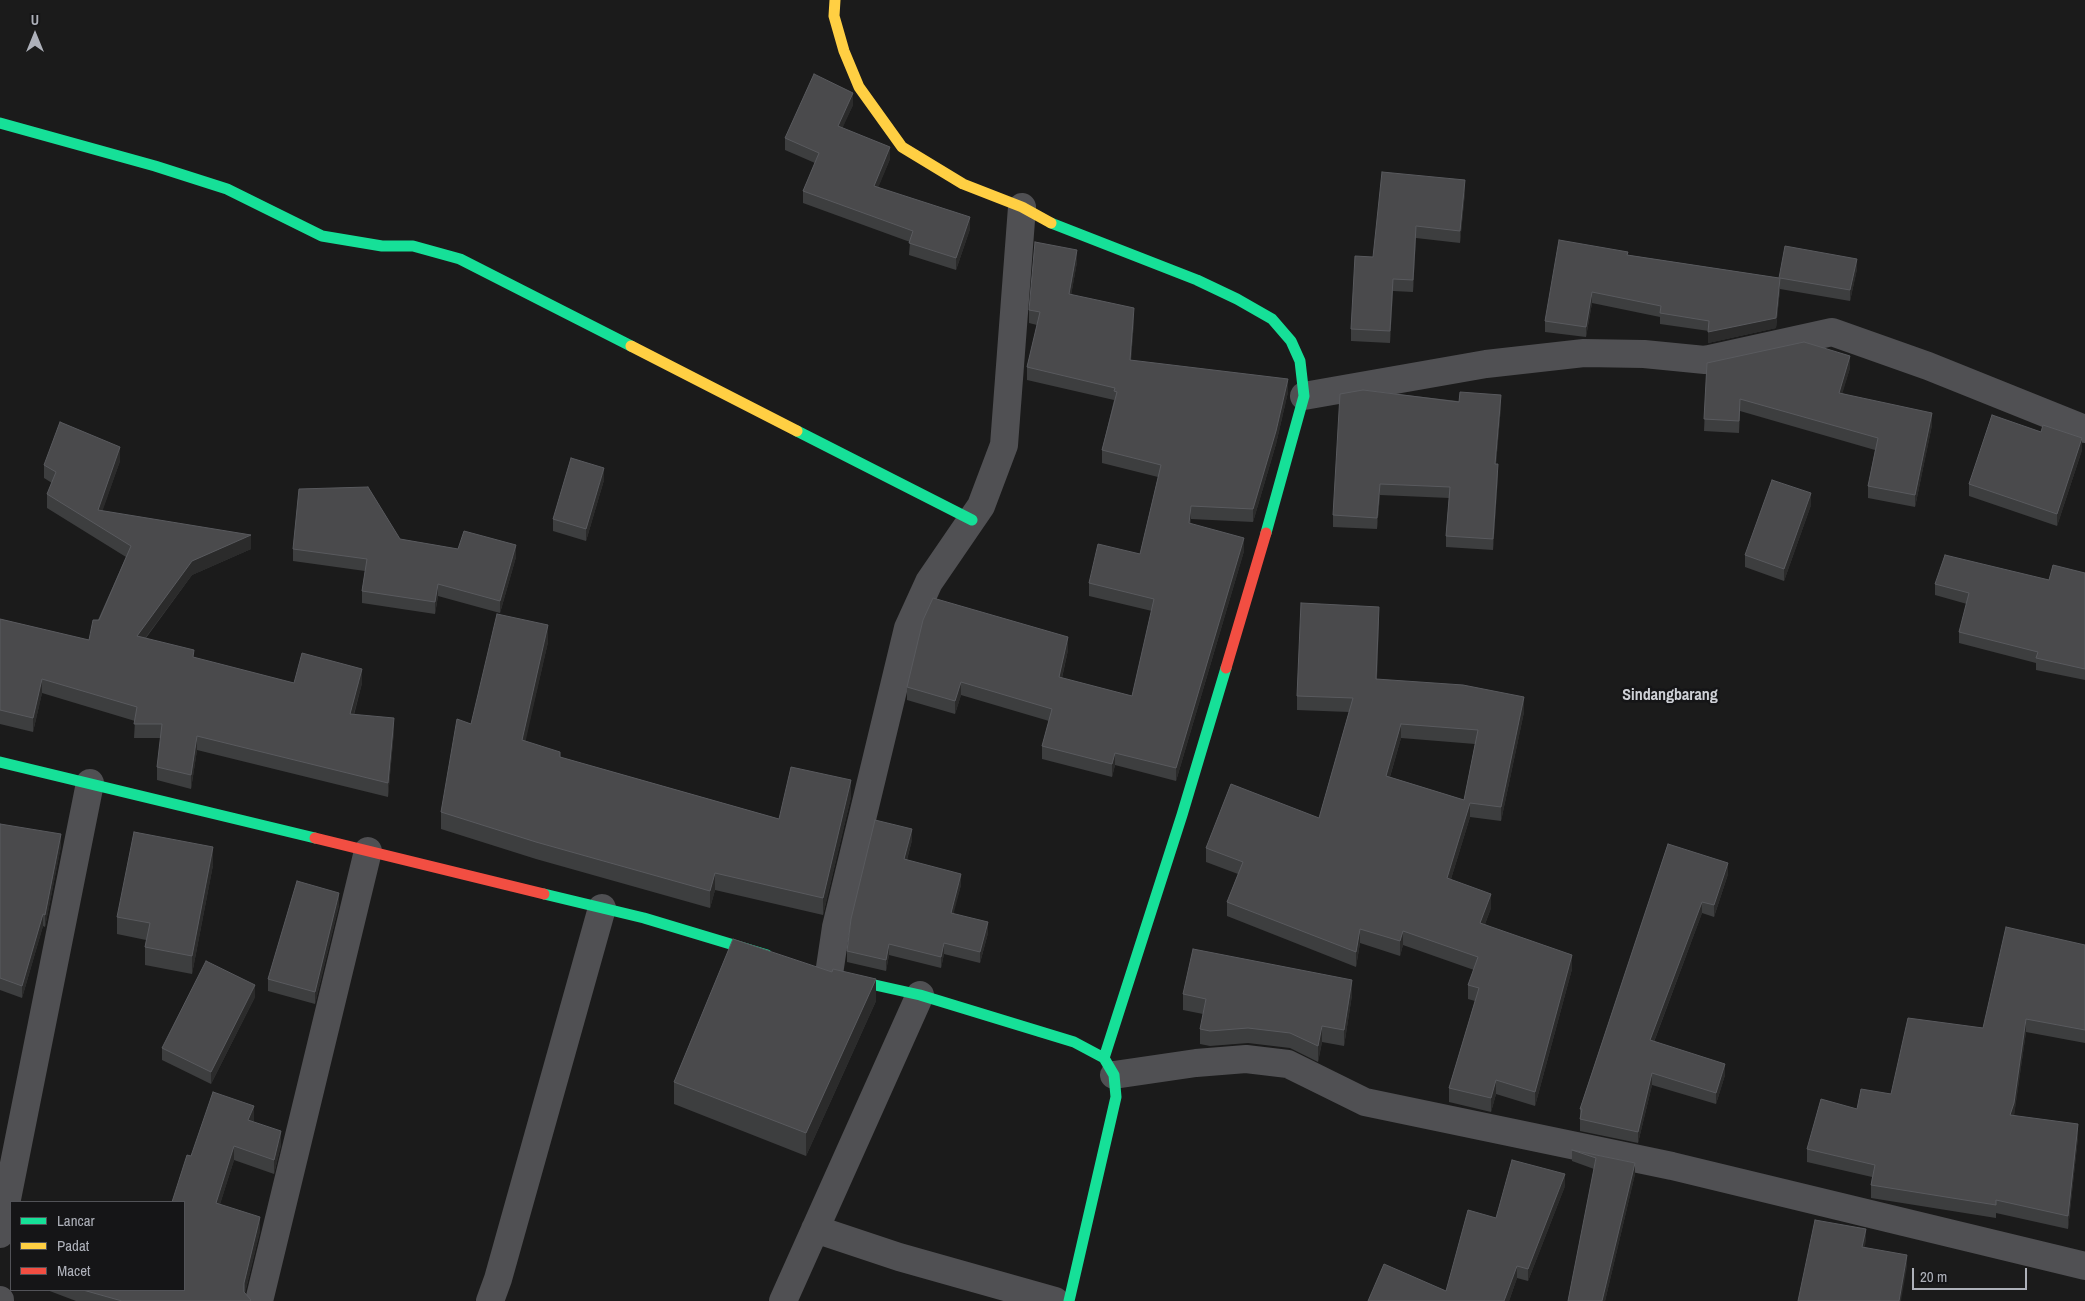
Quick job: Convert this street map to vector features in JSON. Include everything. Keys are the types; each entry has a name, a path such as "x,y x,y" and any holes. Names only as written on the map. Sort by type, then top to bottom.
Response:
{"street":[{"path":"835,0 834,16 844,52 859,87 902,147 963,184 1022,207 1044,220 1197,280 1272,319 1291,341 1300,360 1304,396 1291,448 1109,1067 1116,1097 1070,1301"},
{"path":"0,123 156,166 227,189 322,236 382,246 413,246 460,259 972,520"},
{"path":"1022,207 1004,445 981,506 929,582 908,628 824,973 920,994 1074,1042 1109,1067 1246,1059 1288,1064 1365,1102 1672,1166 1945,1230 2085,1266"},
{"path":"1304,396 1486,364 1584,353 1644,354 1705,360 1832,332 1920,362 2085,429"},
{"path":"0,762 644,918 782,960"},
{"path":"0,1234 90,783"},
{"path":"259,1301 368,851"},
{"path":"490,1301 501,1269 602,908"},
{"path":"783,1301 920,994"},
{"path":"814,1229 898,1257 1055,1301"}],"building":[{"path":"814,74 853,93 838,126 890,147 874,186 970,217 956,258 909,243 913,231 803,191 819,153 785,138"},
{"path":"1382,172 1465,180 1460,231 1416,226 1413,280 1393,279 1390,331 1351,329 1355,256 1373,257"},
{"path":"1559,240 1628,252 1627,255 1779,278 1785,246 1857,259 1850,290 1780,278 1776,318 1708,332 1709,321 1660,313 1661,306 1592,292 1586,327 1545,321"},
{"path":"1035,242 1077,250 1069,294 1134,308 1130,360 1288,379 1276,431 1253,509 1191,506 1189,523 1244,538 1176,768 1115,753 1112,764 1042,746 1052,709 961,682 955,701 907,687 923,620 933,598 1068,637 1059,677 1132,696 1154,599 1089,583 1098,544 1140,554 1161,465 1102,450 1117,392 1114,391 1115,388 1027,367 1040,312 1029,310"},
{"path":"1804,342 1850,356 1839,393 1932,413 1915,495 1868,486 1878,438 1740,399 1739,421 1704,419 1707,363"},
{"path":"1363,390 1459,402 1460,392 1501,395 1495,464 1498,464 1493,539 1446,536 1450,487 1380,484 1377,518 1333,515 1340,394"},
{"path":"1992,415 2041,432 2043,425 2082,438 2057,514 1969,484"},
{"path":"60,422 120,447 98,510 251,535 192,561 137,636 194,650 193,657 294,683 302,653 362,669 350,714 394,718 388,783 197,736 191,775 157,767 162,724 134,724 137,707 42,679 33,718 0,710 0,619 89,640 93,620 99,620 131,546 47,494 56,472 44,465"},
{"path":"571,458 604,468 586,529 553,519"},
{"path":"1772,480 1811,493 1784,569 1745,555"},
{"path":"368,487 400,539 458,549 464,531 516,545 500,601 438,584 435,602 362,591 367,559 293,549 299,489"},
{"path":"1945,555 2049,580 2053,565 2085,573 2085,669 2036,658 2038,652 1959,632 1969,593 1935,584"},
{"path":"1301,603 1379,607 1376,679 1463,685 1524,697 1501,807 1470,803 1447,878 1491,894 1480,923 1572,955 1535,1092 1496,1080 1491,1098 1449,1088 1479,988 1468,985 1478,957 1403,931 1400,941 1360,929 1356,952 1227,902 1243,862 1206,848 1231,784 1319,818 1353,698 1297,696","holes":["1401,724 1478,730 1464,800 1386,776"]},
{"path":"497,614 548,625 522,740 560,752 560,757 779,819 791,767 851,780 823,898 715,873 710,891 536,842 441,812 457,719 471,724"},
{"path":"875,820 912,829 904,859 961,874 951,913 988,922 980,952 944,943 941,957 889,944 886,960 847,951 851,919"},
{"path":"0,824 61,834 45,915 43,914 22,986 0,978"},
{"path":"134,832 213,847 192,956 145,947 150,923 117,917"},
{"path":"1668,844 1728,863 1714,905 1702,902 1650,1040 1725,1064 1716,1093 1652,1073 1638,1132 1580,1119 1582,1109 1580,1109"},
{"path":"297,881 339,893 315,992 268,979"},
{"path":"2006,927 2085,945 2085,1030 2026,1019 2014,1103 2010,1115 2078,1124 2068,1216 1996,1200 1996,1205 1871,1185 1875,1165 1807,1149 1821,1099 1857,1109 1861,1089 1891,1094 1908,1018 1983,1028"},
{"path":"733,939 832,972 833,969 876,979 806,1133 674,1082"},
{"path":"1193,949 1352,980 1344,1030 1322,1026 1318,1046 1290,1033 1248,1028 1210,1031 1200,1029 1206,999 1183,994"},
{"path":"206,961 255,985 211,1072 162,1048"},
{"path":"213,1092 254,1106 248,1120 281,1131 274,1160 234,1146 216,1203 260,1217 244,1283 244,1292 251,1300 122,1301 87,1291 185,1291 185,1201 172,1201 187,1155 191,1156"},
{"path":"1572,1150 1635,1163 1602,1301 1568,1301 1596,1158"},
{"path":"1512,1160 1565,1174 1528,1269 1517,1266 1504,1301 1368,1301 1384,1264 1446,1291 1468,1210 1496,1218"},
{"path":"1815,1220 1866,1229 1862,1247 1907,1255 1899,1301 1798,1301"}],"traffic: fast":[{"path":"0,123 155,166 227,189 322,236 382,246 413,246 460,259 631,346"},
{"path":"1051,223 1197,280 1237,299 1272,319 1291,341 1300,361 1304,396 1266,533"},
{"path":"797,431 972,520"},
{"path":"1104,1058 1182,815 1226,668"},
{"path":"0,762 315,838"},
{"path":"544,894 644,918 767,955"},
{"path":"839,977 920,995 1074,1042 1104,1058 1114,1075 1116,1097 1069,1301"}],"traffic: slow":[{"path":"835,0 834,16 844,51 859,87 902,147 963,184 1022,207 1051,223"},
{"path":"631,346 797,431"}],"traffic: jam":[{"path":"1226,668 1266,533"},
{"path":"315,838 544,894"}],"district":[{"name":"Sindangbarang","path":"1670,696"}]}
